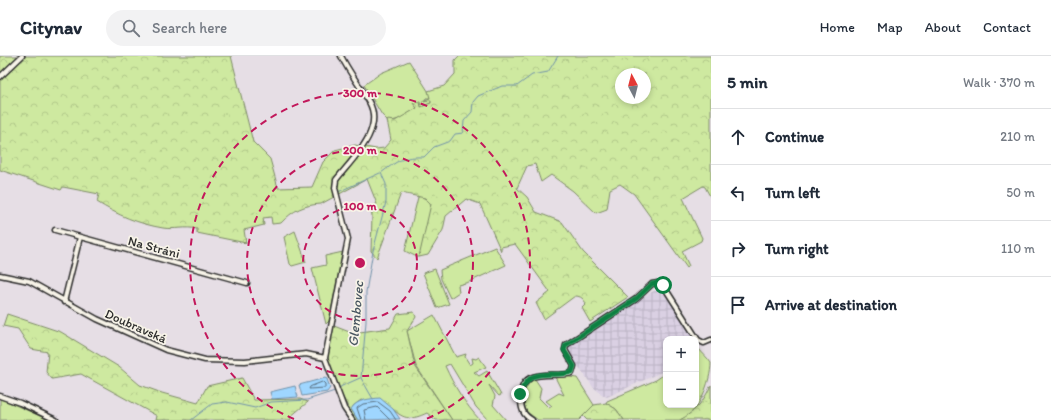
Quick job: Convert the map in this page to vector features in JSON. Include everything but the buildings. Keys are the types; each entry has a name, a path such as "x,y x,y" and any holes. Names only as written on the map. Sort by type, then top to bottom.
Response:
{"street":[{"path":"0,77 22,56"},
{"path":"342,56 370,103 374,122 369,136 336,180 335,188 348,239 325,358 344,408 352,420"},
{"name":"Na Stráni","path":"55,230 247,282"},
{"path":"64,302 80,237"},
{"name":"Doubravská","path":"0,275 29,281 64,302 148,344 205,360 245,361 306,354 325,358"},
{"path":"532,420 522,411 521,405 520,394 528,380 540,374 572,372 574,366 564,350 566,345 636,299 652,284 658,283 663,285 698,340 704,343 711,340"},
{"path":"0,396 20,403 56,420"}],"shaded area":[{"path":"659,288 662,290 692,336 663,336 663,371 607,397 593,387 567,350 568,347 631,304"}],"green space":[{"path":"0,56 231,56 253,142 270,159 278,188 312,187 323,162 335,150 355,145 376,149 384,148 391,140 387,120 395,121 417,108 413,103 420,102 421,107 431,103 431,100 422,101 430,98 428,91 444,86 455,74 455,60 459,56 711,56 711,198 703,186 683,198 702,238 701,241 682,251 689,266 687,268 634,194 620,184 610,189 607,209 596,213 573,191 551,175 541,182 535,164 527,166 517,188 527,197 536,212 562,222 583,252 628,297 590,322 582,308 586,304 585,302 581,297 577,296 544,319 536,303 550,292 515,244 501,247 501,251 480,204 466,199 446,216 443,230 428,255 419,257 431,204 425,198 401,193 377,258 371,251 372,215 369,208 377,204 367,179 321,204 299,209 281,223 272,224 271,217 263,218 264,225 244,230 246,243 197,233 197,229 193,228 167,228 145,224 120,215 97,202 99,194 63,187 61,190 0,170"},
{"path":"409,61 430,94 430,98 426,98 424,102 431,100 431,103 421,107 413,103 417,108 402,118 389,122 382,115 364,85 381,73"},
{"path":"421,196 430,202 431,208 425,237 419,257 417,257 405,251 418,197"},
{"path":"295,231 306,262 292,266 290,264 284,237"},
{"path":"495,247 506,265 469,282 458,285 459,292 450,298 441,279 440,270"},
{"path":"343,252 329,321 326,324 312,268 326,265 325,256"},
{"path":"435,269 449,304 437,308 423,273"},
{"path":"414,312 416,317 407,331 415,366 452,420 436,420 427,413 417,417 408,418 397,413 393,409 361,400 353,406 355,416 358,420 356,420 338,388 329,362 328,351 334,326 352,333 390,328 398,314"},
{"path":"7,314 61,332 119,367 140,385 162,393 198,403 207,386 242,378 254,400 300,399 308,402 290,417 291,420 156,420 157,416 81,374 52,379 46,372 48,352 31,349 18,329 3,326"},
{"path":"434,315 456,357 466,354 465,357 470,365 473,363 472,358 476,359 479,357 486,367 474,372 479,376 487,371 501,395 499,396 489,385 495,396 493,405 506,420 488,420 476,407 450,364 445,366 452,381 480,420 452,420 416,366 407,331"},
{"path":"699,349 711,363 709,379 699,402"},
{"path":"554,375 577,378 594,405 579,420 538,420 527,412 523,398 527,386 535,379 541,388 539,398 549,408 552,406 546,401 559,393 564,395"},
{"path":"663,375 663,408 695,408 692,412 679,420 624,420 616,409 606,403 607,401 656,380"},
{"path":"711,385 711,420 680,420 696,408 699,408 699,405"},
{"path":"0,399 4,400 49,420 0,420"},
{"path":"606,403 616,409 624,420 587,420 583,416 594,405"}],"water":[{"path":"325,378 327,379 330,388 327,392 302,396 299,385"},
{"path":"295,386 298,397 272,399 270,392"},
{"path":"380,398 393,409 400,419 358,420 351,409 357,403 364,400"}],"waterway":[{"name":"Glembovec","path":"373,399 361,378 366,322 366,292 373,251 386,202 386,184 381,173 405,158 424,157 434,147 450,141 455,134 463,133 464,121 472,112 473,102 478,96 502,86 517,86 532,75 548,72 558,56"},
{"path":"338,192 380,173"},
{"path":"338,389 360,378"},
{"path":"191,420 212,404 227,402 255,408 271,402 307,400 335,391"}],"route":[{"path":"520,394 524,384 536,375 570,374 573,371 574,366 564,350 566,345 636,299 652,284 658,283 663,285"}]}
